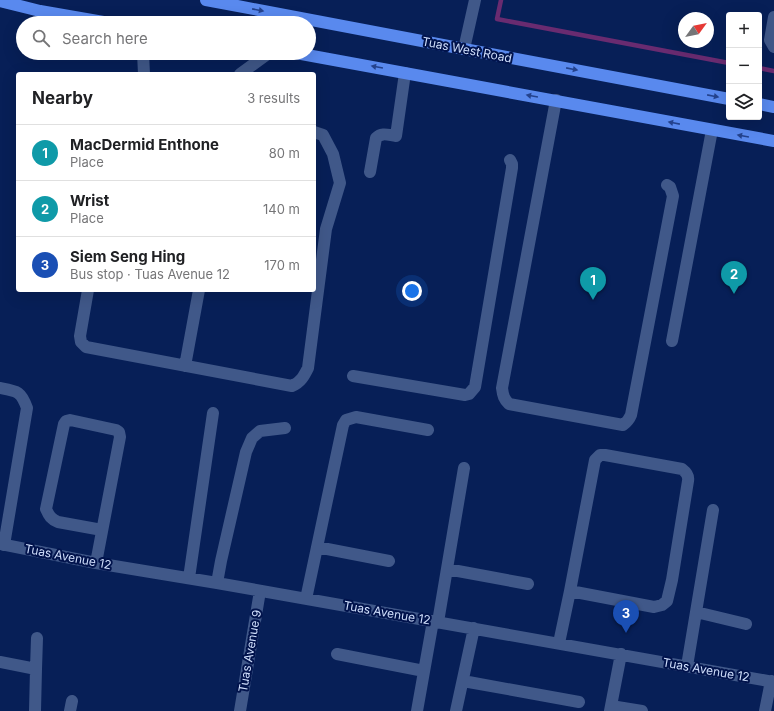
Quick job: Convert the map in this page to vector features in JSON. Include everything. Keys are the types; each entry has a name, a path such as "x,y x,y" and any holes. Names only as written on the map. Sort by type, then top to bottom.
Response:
{"main road":[{"name":"Tuas West Road","path":"206,0 289,16"},
{"path":"0,1 40,11 69,16"},
{"name":"Tuas West Road","path":"316,21 726,98"},
{"path":"316,57 774,141"},
{"path":"762,105 774,107"}],"street":[{"path":"464,50 475,0"},
{"path":"774,17 770,40 774,47"},
{"path":"143,60 144,72"},
{"path":"243,72 259,60"},
{"path":"370,172 376,138 379,135 384,134 396,136 406,73"},
{"path":"556,100 502,388 503,396 509,404 622,425 627,423 631,415 673,196 670,187 667,185"},
{"path":"672,341 712,130"},
{"path":"88,292 80,336 81,342 86,347 292,386 297,384 304,376 308,368 326,229 340,183 333,154 322,135 316,133"},
{"path":"353,376 465,395 469,394 475,386 512,168 510,160"},
{"path":"185,366 199,292"},
{"path":"0,388 13,390 19,393 27,408 2,544"},
{"path":"189,578 213,413"},
{"path":"306,599 343,426 346,420 356,417 428,430"},
{"path":"96,562 120,437 119,432 116,430 70,420 66,421 64,424 46,509 52,520 102,530"},
{"path":"217,583 246,452 252,438 260,431 285,428"},
{"path":"559,643 595,460 597,457 605,454 682,469 686,472 688,481 672,580 667,601 662,605 654,607 570,591"},
{"path":"417,711 447,568 464,468"},
{"path":"687,666 713,510"},
{"name":"Tuas Avenue 12","path":"2,544 96,562 772,681"},
{"path":"317,547 389,561"},
{"path":"447,568 528,584"},
{"name":"Tuas Avenue 9","path":"240,711 260,591"},
{"path":"696,612 746,624"},
{"path":"456,711 474,628"},
{"path":"35,711 37,638"},
{"path":"337,654 424,672"},
{"path":"621,654 610,709 642,711"},
{"path":"0,662 36,669"},
{"path":"463,681 579,702"},
{"path":"765,711 772,681"}],"waterway":[{"path":"501,0 497,19 726,62"},
{"path":"762,69 774,71"}],"place":[{"name":"Wrist","path":"734,294"},
{"name":"MacDermid Enthone","path":"593,300"},
{"name":"Siem Seng Hing","path":"626,633"}]}
